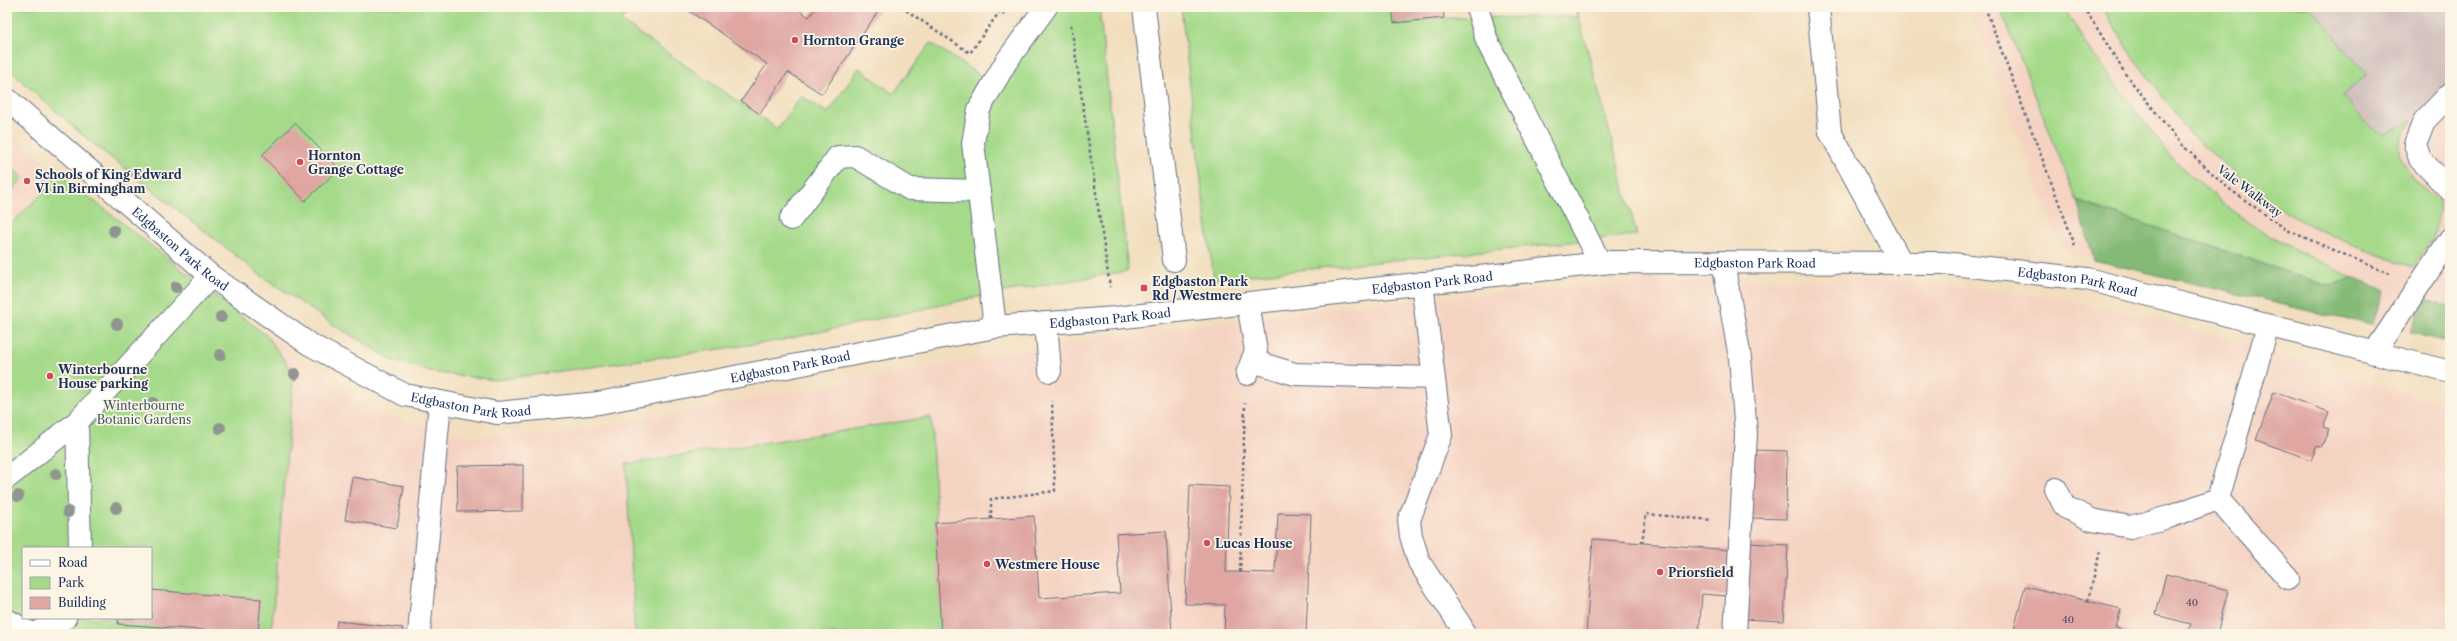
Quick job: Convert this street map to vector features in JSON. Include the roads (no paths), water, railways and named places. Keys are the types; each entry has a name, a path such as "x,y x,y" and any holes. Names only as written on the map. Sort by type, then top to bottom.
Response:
{"street":[{"path":"995,328 980,191 973,143 979,109 1006,62 1046,7"},
{"path":"1144,7 1174,260"},
{"path":"1477,7 1487,41 1600,263"},
{"path":"1818,7 1830,132 1901,262"},
{"path":"2450,94 2424,121 2415,144 2420,158 2450,190"},
{"name":"Edgbaston Park Road","path":"7,100 210,276 309,344 405,395 498,413 599,403 995,328 1115,318 1600,263 1943,262 2087,279 2450,372"},
{"path":"791,219 838,156 855,156 910,189 980,191"},
{"path":"2374,353 2450,239"},
{"path":"1723,262 1740,358 1746,434 1735,634"},
{"path":"7,478 77,422 210,276"},
{"path":"1422,283 1432,378 1441,435 1409,520 1411,536 1419,562 1461,626 1464,634"},
{"path":"1248,303 1256,351 1249,368 1295,374 1432,378"},
{"path":"1046,323 1050,371"},
{"path":"2218,499 2268,326"},
{"path":"419,634 440,402"},
{"path":"77,422 80,547"},
{"path":"2056,489 2065,507 2092,520 2130,527 2168,517 2218,499"},
{"path":"2218,499 2288,578"},
{"path":"7,620 33,634 63,619"}],"place":[{"name":"Hornton Grange","path":"795,40"},
{"name":"Hornton Grange Cottage","path":"300,162"},
{"name":"Schools of King Edward VI in Birmingham","path":"27,181"},
{"name":"Edgbaston Park Rd / Westmere","path":"1144,288"},
{"name":"Winterbourne House parking","path":"50,376"},
{"name":"Lucas House","path":"1207,543"},
{"name":"Westmere House","path":"987,564"},
{"name":"Priorsfield","path":"1660,572"}],"park label":[{"name":"Winterbourne Botanic Gardens","path":"144,412"}]}
